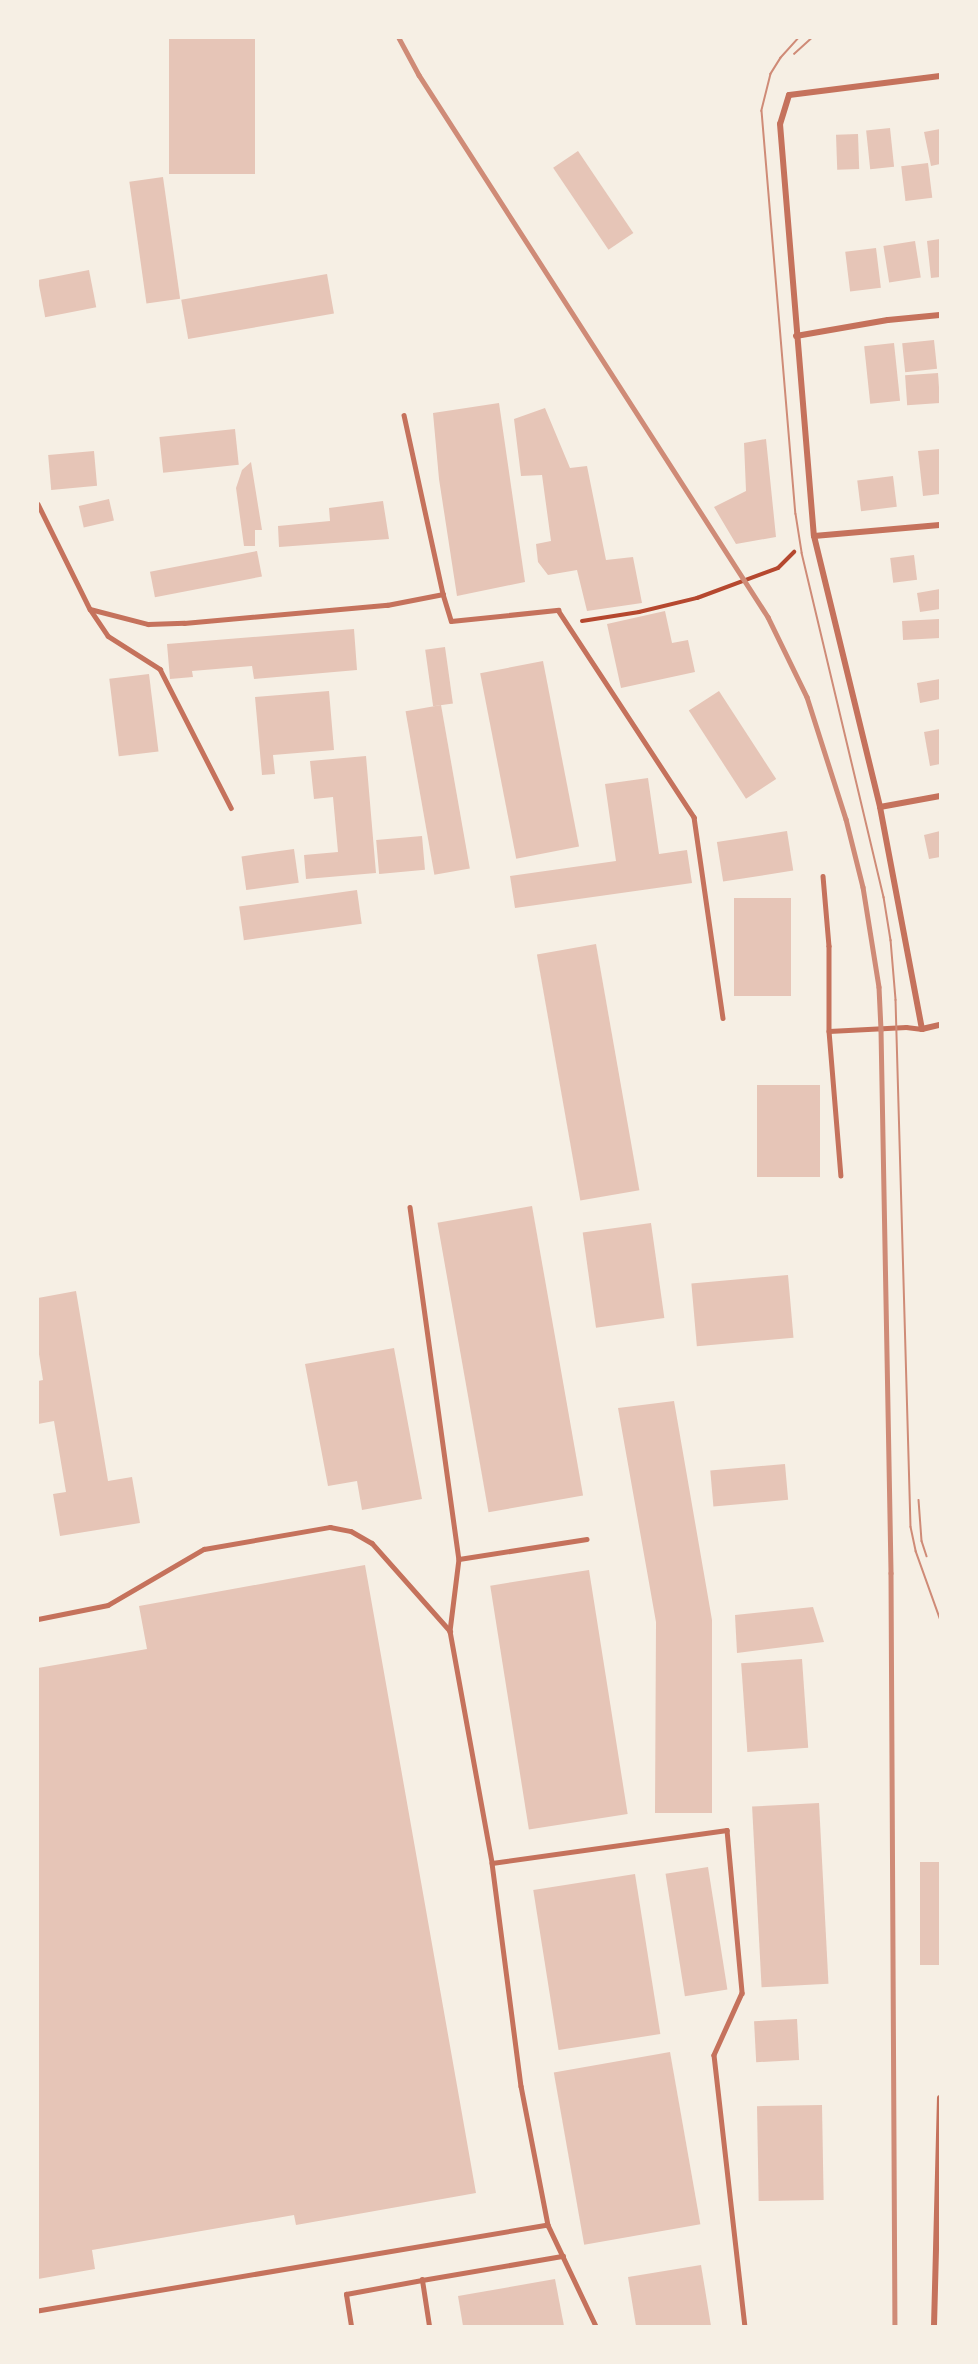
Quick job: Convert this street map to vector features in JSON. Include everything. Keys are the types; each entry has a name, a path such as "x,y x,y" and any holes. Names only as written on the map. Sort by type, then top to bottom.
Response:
{"street":[{"path":"940,76 789,95 780,124 795,336 814,536 880,807 922,1029 940,1025"},
{"path":"795,336 888,320 940,315"},
{"path":"814,536 940,525"},
{"path":"880,807 940,796"},
{"path":"934,2326 940,2098"}],"lane":[{"path":"404,415 451,621 558,610 694,817 723,1018"},
{"path":"38,504 90,609 108,636 160,669 231,808"},
{"path":"90,609 148,624 184,623 387,605 443,594"},
{"path":"823,876 829,946 829,1031 841,1176"},
{"path":"829,1031 906,1027 922,1029"},
{"path":"410,1207 459,1559 450,1631 492,1863 521,2086 548,2226 596,2326"},
{"path":"38,1619 108,1605 204,1549 330,1527 351,1531 372,1543 450,1631"},
{"path":"459,1559 586,1539"},
{"path":"492,1863 727,1830 742,1993 714,2055 745,2326"},
{"path":"38,2311 548,2226"},
{"path":"351,2326 346,2294 563,2256"},
{"path":"422,2280 429,2326"}],"path":[{"path":"582,621 697,598 778,568 794,552"}],"building":[{"path":"169,38 255,38 255,174 169,174"},
{"path":"890,128 894,167 870,169 866,131"},
{"path":"940,129 940,164 931,166 924,132"},
{"path":"858,134 859,169 837,170 836,135"},
{"path":"578,151 633,233 608,250 553,168"},
{"path":"928,163 932,198 905,201 901,166"},
{"path":"163,177 180,299 146,304 129,182"},
{"path":"940,239 940,277 931,278 927,241"},
{"path":"915,241 921,278 889,283 883,246"},
{"path":"876,248 881,288 850,291 845,252"},
{"path":"89,270 96,307 45,317 38,280"},
{"path":"327,274 334,313 188,339 181,300"},
{"path":"934,340 937,369 905,372 902,343"},
{"path":"894,343 900,401 870,404 864,346"},
{"path":"938,373 940,403 907,405 905,375"},
{"path":"499,403 525,582 457,596 439,479 433,413"},
{"path":"545,408 570,468 587,466 606,560 633,557 642,603 587,611 577,570 548,575 538,562 536,544 551,541 542,475 521,476 514,419"},
{"path":"235,429 239,465 163,473 159,437"},
{"path":"766,439 776,537 736,544 714,507 746,491 744,443"},
{"path":"940,449 940,494 923,496 918,451"},
{"path":"94,451 97,486 51,490 48,455"},
{"path":"251,462 262,530 255,530 255,546 244,546 236,488 242,470"},
{"path":"893,476 897,507 861,511 857,480"},
{"path":"109,499 114,520 84,527 79,506"},
{"path":"383,501 389,539 279,547 278,526 330,521 329,508"},
{"path":"257,551 262,577 155,597 150,572"},
{"path":"914,555 917,580 893,583 890,558"},
{"path":"940,589 940,609 920,612 917,593"},
{"path":"665,611 672,643 688,640 695,672 621,688 607,624"},
{"path":"939,619 940,638 903,640 902,621"},
{"path":"354,629 357,670 254,679 252,666 192,671 193,677 170,679 167,644"},
{"path":"445,647 453,703 433,706 425,650"},
{"path":"543,661 579,847 516,859 480,673"},
{"path":"149,674 159,751 119,756 109,679"},
{"path":"940,679 940,699 920,703 917,683"},
{"path":"329,691 334,750 273,755 275,774 262,775 255,697"},
{"path":"719,691 776,779 746,799 689,711"},
{"path":"441,705 470,868 434,875 406,711"},
{"path":"940,729 940,764 930,766 924,732"},
{"path":"366,756 376,873 306,879 304,855 338,852 333,797 314,799 310,761"},
{"path":"648,778 659,854 687,850 692,883 515,908 510,876 616,861 605,784"},
{"path":"787,831 793,871 723,882 717,842"},
{"path":"940,831 940,857 929,859 924,835"},
{"path":"422,836 425,870 379,874 376,840"},
{"path":"294,849 299,883 246,890 242,856"},
{"path":"357,890 362,924 244,940 239,907"},
{"path":"734,898 791,898 791,996 734,996"},
{"path":"596,944 639,1190 580,1201 537,954"},
{"path":"757,1085 820,1085 820,1177 757,1177"},
{"path":"532,1206 583,1496 489,1512 437,1223"},
{"path":"651,1223 664,1318 596,1328 583,1233"},
{"path":"788,1275 793,1338 697,1346 691,1283"},
{"path":"76,1291 108,1481 132,1477 140,1523 60,1536 53,1494 66,1492 54,1421 38,1424 38,1381 43,1380 38,1348 38,1298"},
{"path":"394,1348 422,1499 362,1510 357,1481 328,1486 305,1364"},
{"path":"674,1401 712,1620 712,1813 655,1813 656,1622 618,1408"},
{"path":"785,1464 788,1500 713,1506 710,1471"},
{"path":"365,1565 476,2193 296,2225 294,2215 92,2250 95,2269 38,2279 38,1668 147,1649 139,1606"},
{"path":"589,1570 628,1814 529,1830 490,1586"},
{"path":"813,1607 824,1642 737,1653 735,1615"},
{"path":"802,1659 808,1748 747,1752 741,1663"},
{"path":"819,1803 828,1984 762,1987 752,1807"},
{"path":"920,1862 940,1862 940,1965 920,1965"},
{"path":"708,1867 727,1989 685,1996 666,1874"},
{"path":"635,1874 660,2034 559,2050 533,1890"},
{"path":"797,2019 799,2060 756,2062 754,2021"},
{"path":"670,2052 700,2224 584,2245 554,2072"},
{"path":"822,2105 824,2200 759,2201 757,2106"},
{"path":"701,2265 711,2326 636,2326 628,2277"},
{"path":"555,2279 564,2326 463,2326 458,2296"}],"tram line":[{"path":"799,38 781,58 771,74 762,111 796,514 802,553 884,897 891,940 896,1000 911,1527 916,1551 940,1618"},
{"path":"794,54 812,38"},
{"path":"919,1500 922,1541 927,1556"}],"railway":[{"path":"399,38 419,75 768,617 807,697 846,819 863,887 879,987 881,1030 891,1573 895,2326"}]}
